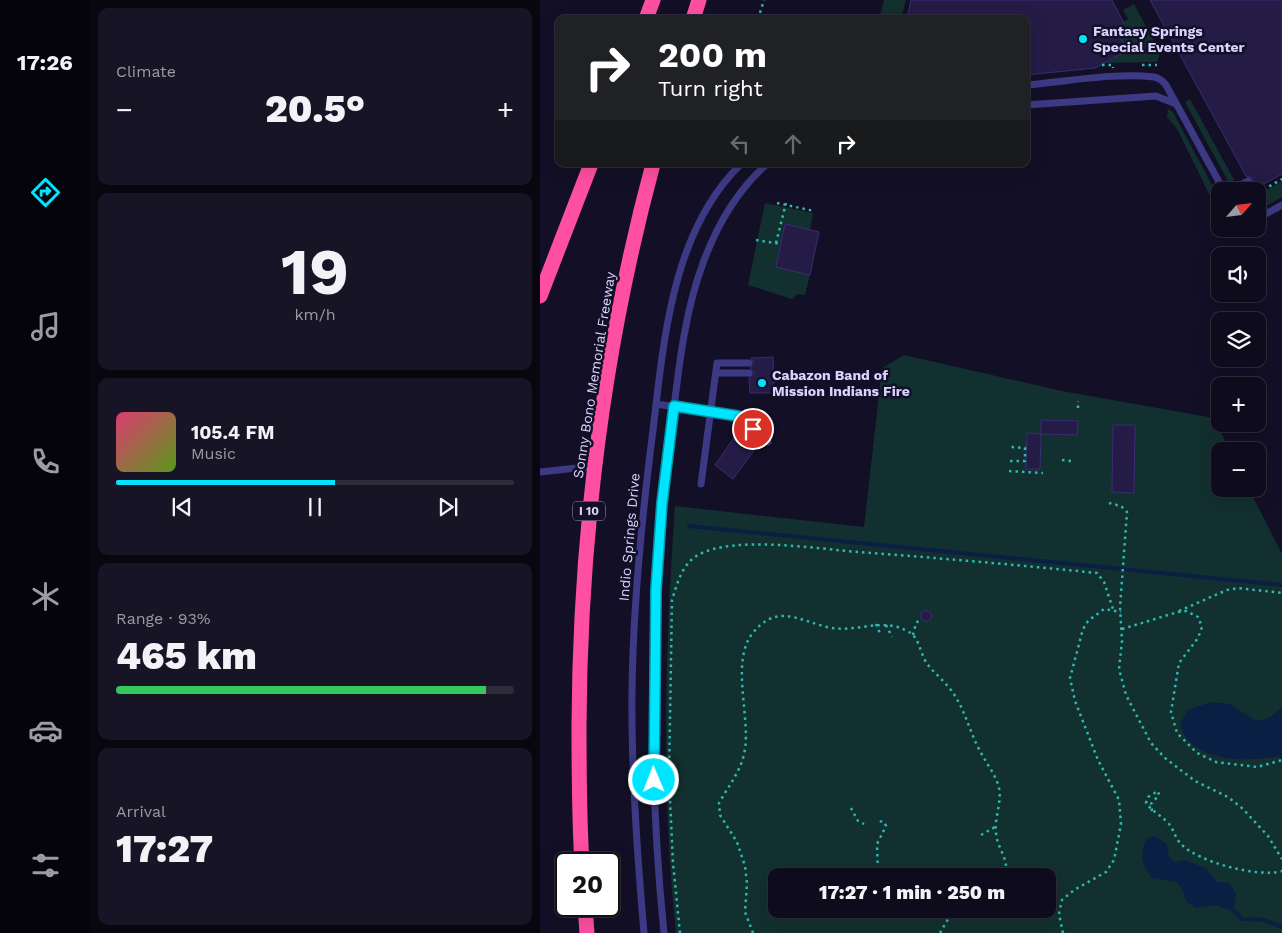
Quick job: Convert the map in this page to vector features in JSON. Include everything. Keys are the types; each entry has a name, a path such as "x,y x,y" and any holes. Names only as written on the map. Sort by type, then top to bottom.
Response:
{"highway":[{"path":"647,15 653,0"},
{"path":"694,15 699,0"},
{"path":"540,296 590,167"},
{"name":"Sonny Bono Memorial Freeway","path":"582,852 579,781 580,660 588,522 622,296 652,167"},
{"path":"586,917 587,933"}],"lane":[{"path":"1030,85 1124,77 1154,77 1166,85 1219,182"},
{"path":"1030,105 1156,96 1178,105"},
{"name":"Indio Springs Drive","path":"644,933 638,854 632,692 644,501 656,404 675,290 684,258 694,233 715,194 738,167"},
{"path":"664,933 658,872 654,797 653,693 656,589 662,503 674,406 693,294 702,264 730,204 763,167"},
{"path":"1266,214 1282,205"},
{"path":"701,484 717,364 749,364"},
{"path":"716,372 749,373"},
{"path":"656,404 738,416 768,442"},
{"path":"540,472 595,466"}],"path":[{"path":"759,15 764,0"},
{"path":"1102,64 1113,65"},
{"path":"1266,186 1282,179"},
{"path":"777,204 786,204 814,211"},
{"path":"776,243 786,204"},
{"path":"756,240 781,244"},
{"path":"1078,402 1078,408"},
{"path":"1010,461 1025,461 1026,454 1025,448 1011,447"},
{"path":"1062,460 1072,461"},
{"path":"1009,471 1043,473"},
{"path":"1109,503 1124,508 1126,521 1120,607 1122,629 1119,668 1121,681 1144,734 1166,758 1188,775 1228,797 1243,809 1268,836 1282,859"},
{"path":"680,933 673,863 669,778 672,600 677,582 686,566 696,556 713,549 777,545 1097,573 1104,582 1113,609"},
{"path":"1122,629 1178,612 1227,590 1238,588 1282,592"},
{"path":"1063,933 1059,914 1062,900 1074,890 1106,872 1114,860 1121,824 1119,800 1098,760 1075,702 1070,678 1083,629 1099,611 1113,609 1121,612"},
{"path":"1178,612 1186,611 1198,617 1202,627 1198,638 1179,663 1171,712 1177,733 1197,753 1216,762 1249,767 1266,766 1281,761"},
{"path":"753,933 745,912 746,866 737,842 724,822 719,809 740,768 745,750 742,662 744,648 753,633 767,621 781,614 796,616 830,628 848,628 876,624 908,631 913,635 928,665 949,687 959,703 979,750 995,778 1000,795 996,834 1007,864 1006,868"},
{"path":"913,635 916,623 921,619"},
{"path":"876,624 882,636"},
{"path":"886,625 892,637"},
{"path":"1152,811 1152,804 1159,795 1158,791 1148,797 1146,803 1152,811 1169,824 1181,844 1189,850 1228,867 1254,874 1282,872"},
{"path":"852,808 858,821 864,824"},
{"path":"878,868 878,844 886,826 884,822 879,821"},
{"path":"981,835 996,827"},
{"path":"940,933 949,918"}],"green space":[{"path":"884,0 906,0 902,15 880,15"},
{"path":"1134,4 1160,53 1157,62 1106,63 1127,51 1115,28 1128,19 1123,10"},
{"path":"1190,99 1234,180 1231,182 1228,182 1185,102"},
{"path":"1168,109 1173,112 1211,183 1211,198 1177,129 1167,117"},
{"path":"1282,181 1282,197 1266,206 1266,190"},
{"path":"765,203 813,213 810,230 785,224 776,267 810,275 805,295 797,294 792,299 748,285"},
{"path":"904,355 1062,391 1211,417 1211,432 1221,432 1226,442 1211,442 1211,497 1253,497 1282,554 1282,933 676,933 671,879 666,773 667,666 675,506 864,527 882,368"}],"water":[{"path":"1211,702 1230,704 1256,721 1269,718 1282,708 1282,762 1279,756 1252,759 1221,757 1207,753 1195,746 1186,737 1180,724 1188,710"},
{"path":"1153,836 1166,843 1169,856 1174,862 1184,860 1206,868 1217,882 1229,883 1236,893 1234,906 1228,910 1216,905 1196,908 1186,901 1183,891 1177,882 1152,878 1146,869 1142,855 1146,840"}],"building":[{"name":"Fantasy Springs Special Events Center","path":"911,0 1112,0 1124,23 1115,28 1127,51 1095,68 1030,75 1030,15 908,15"},
{"path":"1150,0 1282,0 1282,174 1266,183 1252,182 1252,178 1246,176"},
{"path":"785,224 819,232 810,275 776,267"},
{"name":"Cabazon Band of Mission Indians Fire","path":"773,357 774,393 750,393 749,378 754,373 750,368 754,363 751,358"},
{"path":"1041,420 1078,421 1077,435 1041,434"},
{"path":"1113,425 1135,425 1134,493 1112,492"},
{"path":"1027,433 1041,434 1040,469 1026,469"},
{"path":"736,435 755,449 733,479 715,465"},
{"path":"926,610 932,616 926,622 920,616"}],"waterway":[{"path":"689,526 1282,585"},
{"path":"1231,908 1242,919 1264,920 1282,927"}],"place":[{"name":"Fantasy Springs Special Events Center","path":"1083,39"},
{"name":"Cabazon Band of Mission Indians Fire","path":"762,383"}],"route":[{"path":"654,780 653,693 656,589 662,503 674,406 738,416 753,429"}]}
